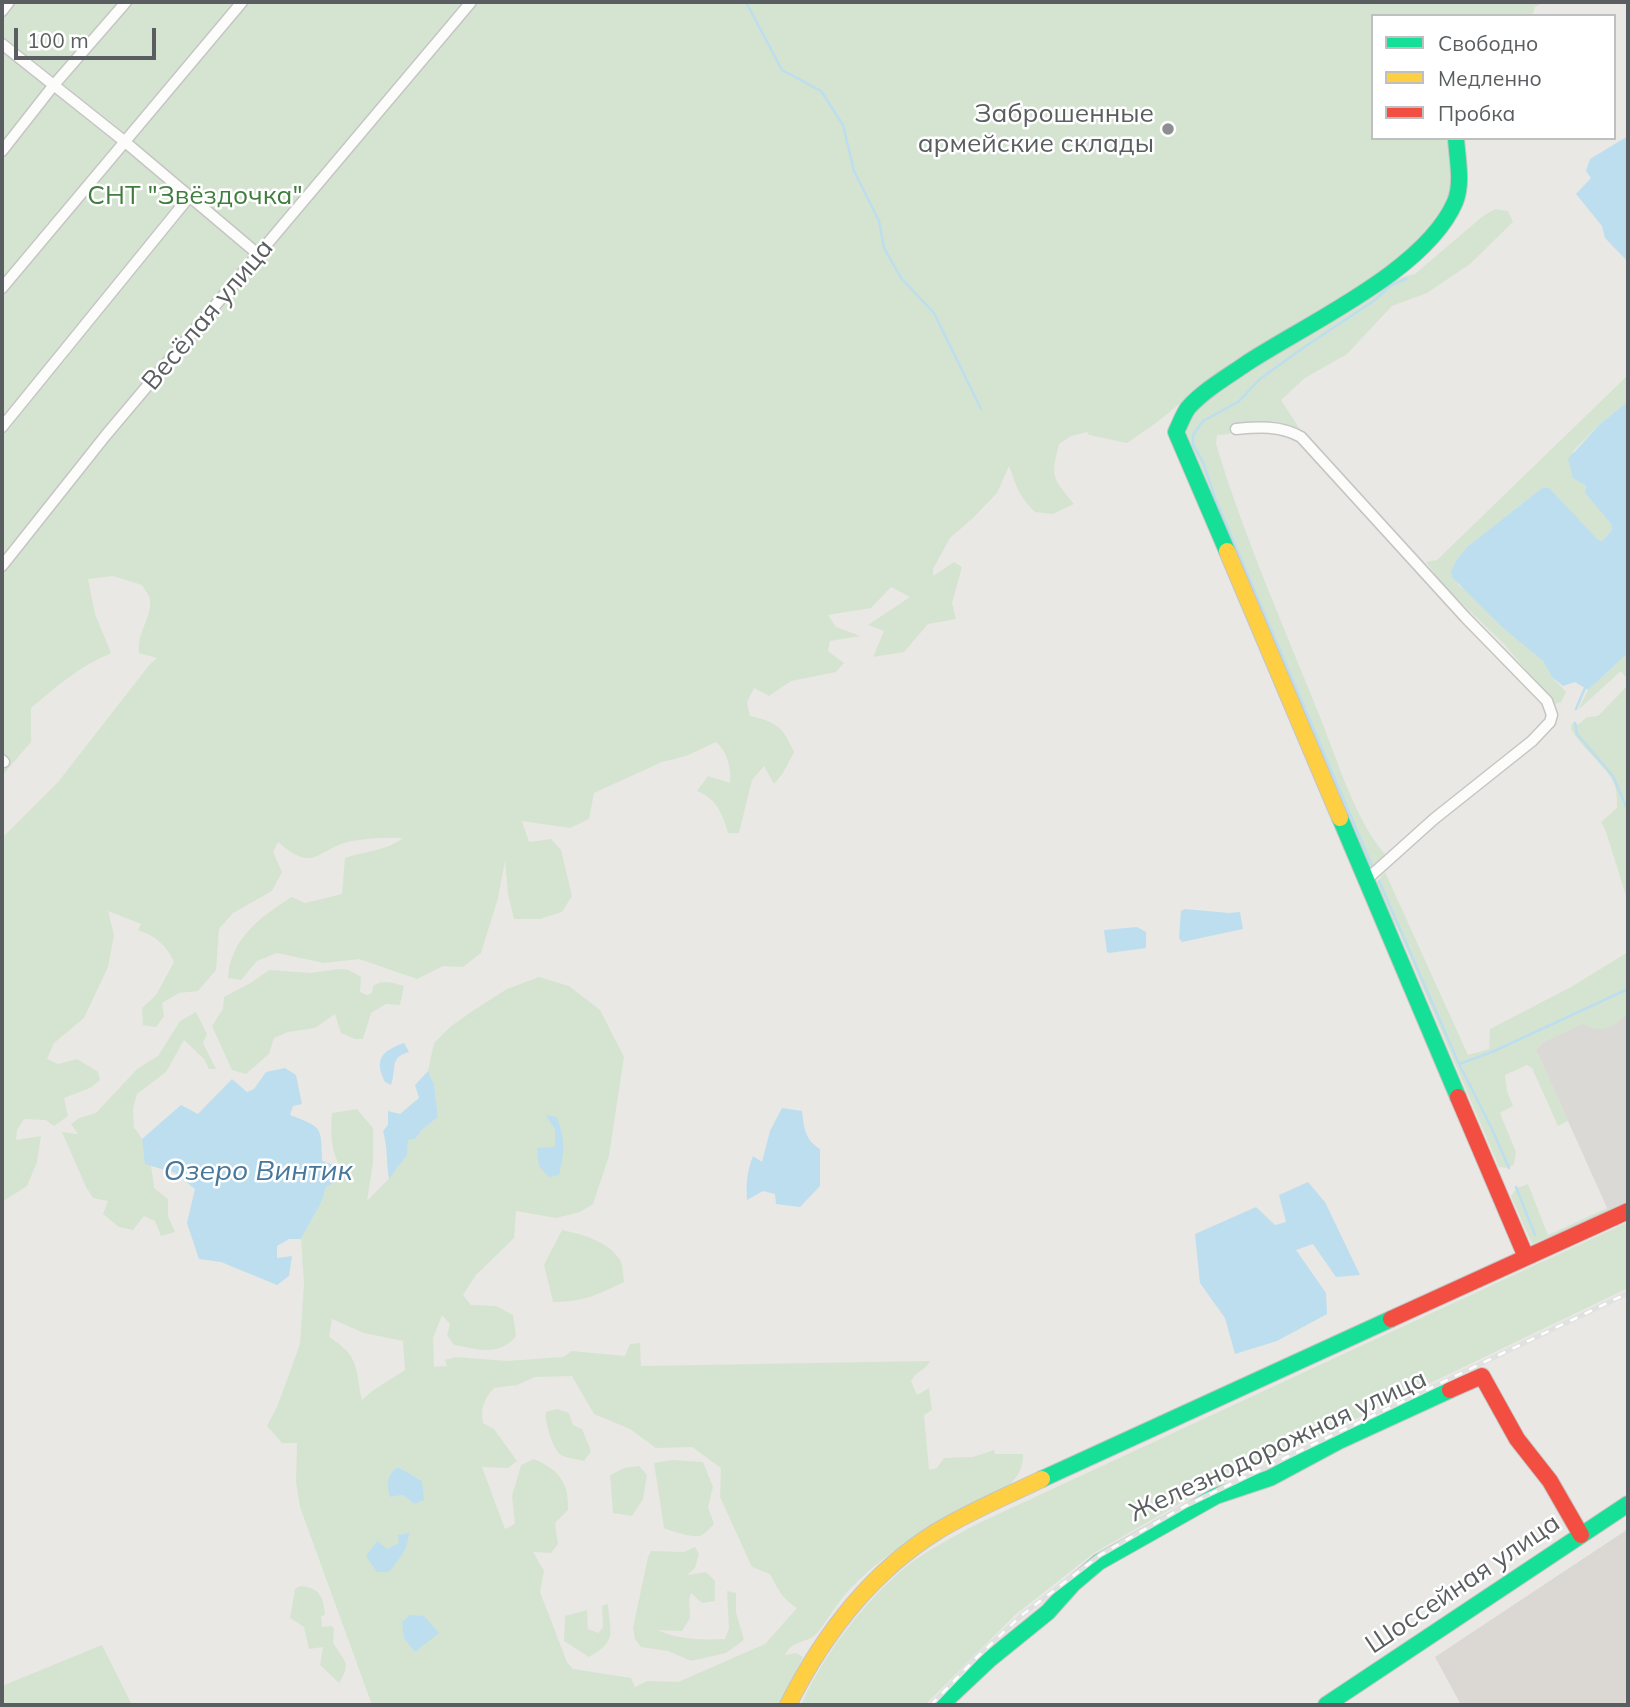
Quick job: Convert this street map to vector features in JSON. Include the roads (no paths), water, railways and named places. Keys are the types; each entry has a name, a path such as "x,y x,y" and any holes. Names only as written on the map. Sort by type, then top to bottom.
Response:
{"street":[{"path":"2,10 9,2"},
{"path":"2,151 53,86 126,2"},
{"path":"2,288 242,2"},
{"name":"Весёлая улица","path":"2,566 106,435 471,2"},
{"path":"2,44 124,141 259,255"},
{"path":"1456,140 1458,190 1455,204 1444,224 1426,246 1400,268 1196,399 1176,423 1176,432 1526,1257"},
{"path":"2,427 189,197"},
{"path":"1236,429 1281,429 1301,437 1551,708 1549,722 1532,741 1434,819 1366,880"},
{"path":"788,1705 819,1646 853,1602 884,1570 937,1531 1032,1484 1628,1211"},
{"name":"Железнодорожная улица","path":"941,1705 990,1659 1048,1612 1073,1584 1100,1562 1216,1496 1270,1478 1339,1441 1482,1377 1517,1439 1550,1481 1581,1535"},
{"name":"Шоссейная улица","path":"1326,1705 1628,1504"}],"water":[{"path":"1628,136 1628,262 1605,238 1602,226 1576,194 1591,178 1586,171 1590,159"},
{"path":"1628,401 1628,653 1588,690 1575,682 1563,686 1552,677 1543,661 1504,629 1452,577 1451,571 1467,547 1542,488 1549,488 1598,540 1602,541 1612,530 1611,524 1585,493 1586,486 1573,478 1568,459 1600,424"},
{"path":"1181,911 1240,912 1243,929 1182,942 1179,938"},
{"path":"1137,927 1146,932 1146,948 1107,952 1104,930"},
{"path":"404,1043 409,1052 396,1060 391,1085 385,1082 380,1062 390,1049"},
{"name":"Озеро Винтик","path":"285,1068 296,1075 302,1104 293,1106 290,1115 318,1130 322,1161 339,1167 348,1177 326,1187 322,1201 301,1239 289,1239 277,1246 277,1258 292,1256 289,1276 277,1285 221,1262 199,1259 187,1223 195,1189 175,1173 145,1164 142,1139 181,1105 198,1114 232,1079 247,1092 254,1089 266,1072"},
{"path":"428,1071 434,1084 438,1117 415,1139 408,1140 407,1155 389,1179 383,1131 388,1125 388,1111 400,1114 419,1098 415,1085"},
{"path":"782,1108 802,1111 808,1138 820,1149 820,1186 800,1207 776,1204 775,1194 763,1191 747,1200 747,1178 753,1156 762,1162 770,1131"},
{"path":"546,1115 557,1117 563,1146 559,1175 549,1177 539,1166 537,1148 555,1147 555,1130"},
{"path":"1308,1182 1325,1202 1360,1275 1336,1277 1313,1244 1296,1250 1326,1293 1327,1314 1277,1341 1235,1354 1225,1318 1200,1283 1195,1234 1256,1207 1275,1225 1286,1222 1279,1195"},
{"path":"398,1467 422,1481 424,1500 414,1504 403,1495 390,1497 388,1480"},
{"path":"409,1533 405,1549 389,1572 377,1572 366,1556 377,1541 387,1549 399,1543 398,1535"},
{"path":"410,1615 424,1616 439,1633 415,1652 404,1638 402,1622"}],"waterway":[{"path":"746,2 782,70 821,91 843,125 854,171 879,221 884,248 901,278 934,313 981,409"},
{"path":"1372,866 1215,498 1203,462 1193,445 1193,435 1203,421 1238,402 1260,379 1375,300 1390,286 1406,279"},
{"path":"1576,709 1585,688"},
{"path":"1575,723 1577,734 1613,776 1628,811"},
{"path":"1379,881 1459,1064 1509,1168"},
{"path":"1459,1064 1492,1052 1628,989"},
{"path":"1516,1187 1535,1235"}],"railway":[{"path":"931,1705 1022,1615 1100,1555 1185,1506 1628,1293"}],"place":[{"name":"Заброшенные армейские склады","path":"1168,129"}],"park label":[{"name":"СНТ \"Звёздочка\"","path":"195,196"}]}
